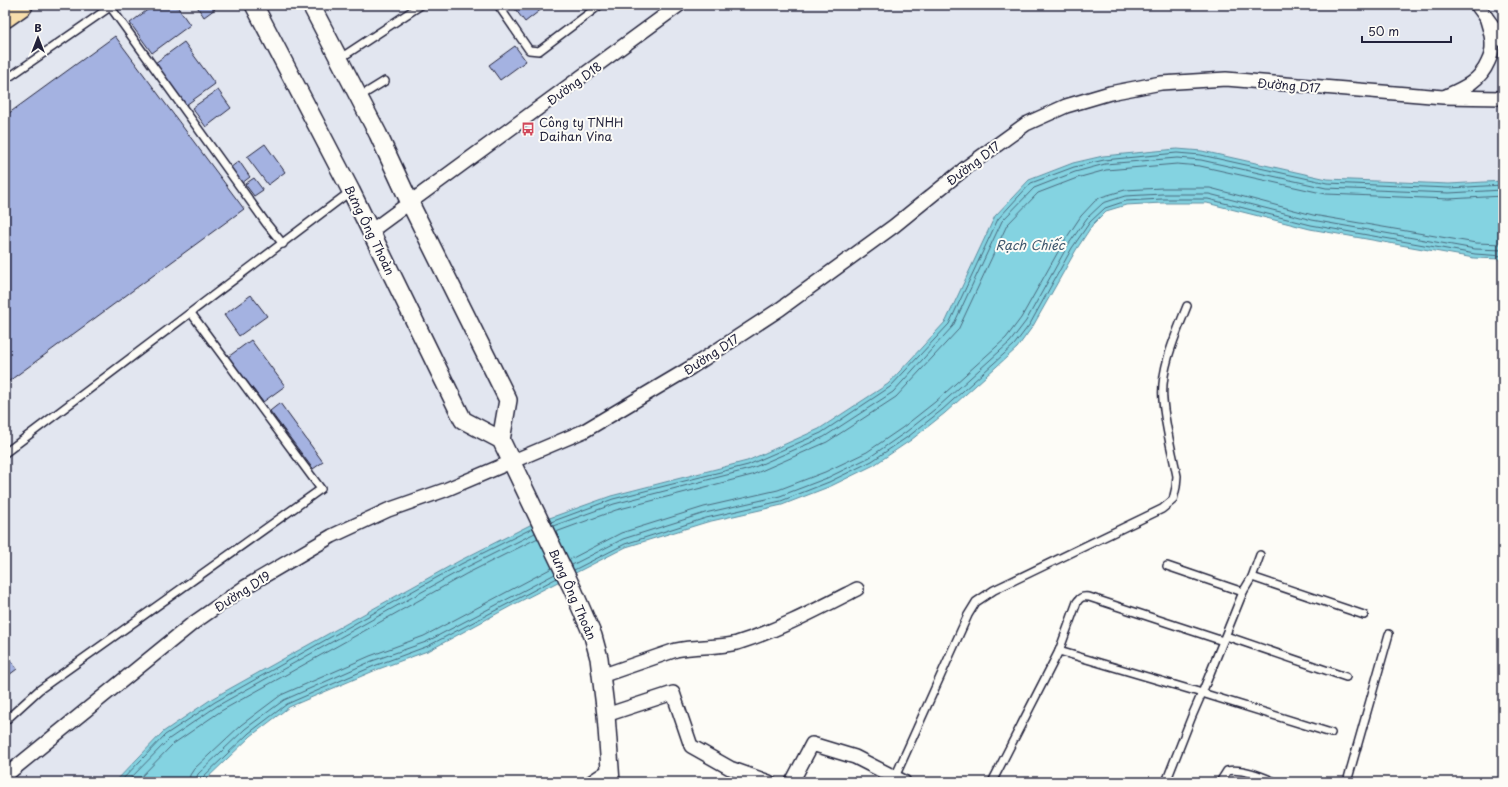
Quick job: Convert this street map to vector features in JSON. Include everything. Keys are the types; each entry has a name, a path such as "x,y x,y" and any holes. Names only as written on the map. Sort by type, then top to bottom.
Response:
{"main road":[{"path":"5,17 22,5"}],"street":[{"name":"Bưng Ông Thoàn","path":"254,5 351,191 463,420 501,440 573,590 594,636 599,658 606,715 610,774"},
{"name":"Đường D18","path":"371,231 679,5"},
{"path":"1477,5 1503,40"},
{"path":"313,6 508,400 501,440"},
{"path":"1443,97 1465,88 1476,80 1484,70 1492,48 1491,34 1486,17"},
{"name":"Đường D17","path":"512,461 584,431 690,368 780,309 894,226 968,166 1026,124 1066,106 1110,93 1161,83 1226,79 1443,97 1503,98"},
{"name":"Đường D19","path":"5,776 192,624 244,588 332,536 388,510 445,490 512,461"},
{"path":"601,676 676,650 724,645 742,641 799,618 857,589"},
{"path":"606,715 673,693 691,746 730,768 769,782"},
{"path":"792,782 812,744 855,757 899,780"}],"lane":[{"path":"339,59 421,5"},
{"path":"498,5 529,50 539,50 600,5"},
{"path":"5,80 111,6 266,223 283,244"},
{"path":"359,97 385,81"},
{"path":"5,453 283,244 351,191"},
{"path":"899,780 968,615 976,602 994,590 1162,509 1173,500 1177,476 1163,399 1165,371 1172,342 1187,306"},
{"path":"5,721 39,690 321,489 191,313"},
{"path":"1166,782 1243,592 1252,577 1260,555"},
{"path":"1167,566 1243,592"},
{"path":"1252,577 1364,615"},
{"path":"992,782 1059,651 1077,602 1079,598 1084,596 1224,638 1346,677"},
{"path":"1347,782 1389,634"},
{"path":"1059,651 1331,733"},
{"path":"1220,782 1227,771 1234,770 1263,777 1275,782"},
{"path":"586,782 610,774"}],"shaded area":[{"path":"5,5 1503,5 1503,181 1449,184 1327,179 1202,151 1177,149 1103,156 1073,163 1029,180 995,216 946,321 888,384 819,429 746,461 611,496 163,732 115,782 5,782"}],"water":[{"name":"Rạch Chiếc","path":"1177,149 1202,151 1327,179 1449,184 1503,181 1503,259 1474,258 1310,229 1207,203 1126,205 1106,211 1093,224 1076,250 1033,326 1017,348 945,413 911,440 874,465 831,486 782,505 707,522 626,547 511,606 430,650 376,670 289,707 251,736 203,782 115,782 163,732 213,698 459,561 530,525 611,496 747,461 819,429 888,384 946,321 995,216 1029,180 1073,163 1103,156"}],"building":[{"path":"154,5 176,5 190,25 152,53 130,23"},
{"path":"196,5 212,5 215,9 204,17"},
{"path":"512,5 547,5 525,22"},
{"path":"115,36 244,209 5,384 5,116"},
{"path":"184,42 215,84 186,105 155,63"},
{"path":"515,46 526,61 500,80 489,65"},
{"path":"218,90 231,108 206,127 192,108"},
{"path":"265,144 285,172 268,185 247,157"},
{"path":"239,161 250,177 242,183 230,168"},
{"path":"254,178 263,190 254,196 245,184"},
{"path":"251,295 267,316 239,336 224,315"},
{"path":"251,340 285,386 263,402 228,357"},
{"path":"280,403 323,462 313,469 270,411"},
{"path":"5,653 17,669 5,678"}],"place":[{"name":"Công ty TNHH Daihan Vina","path":"528,129"}]}
